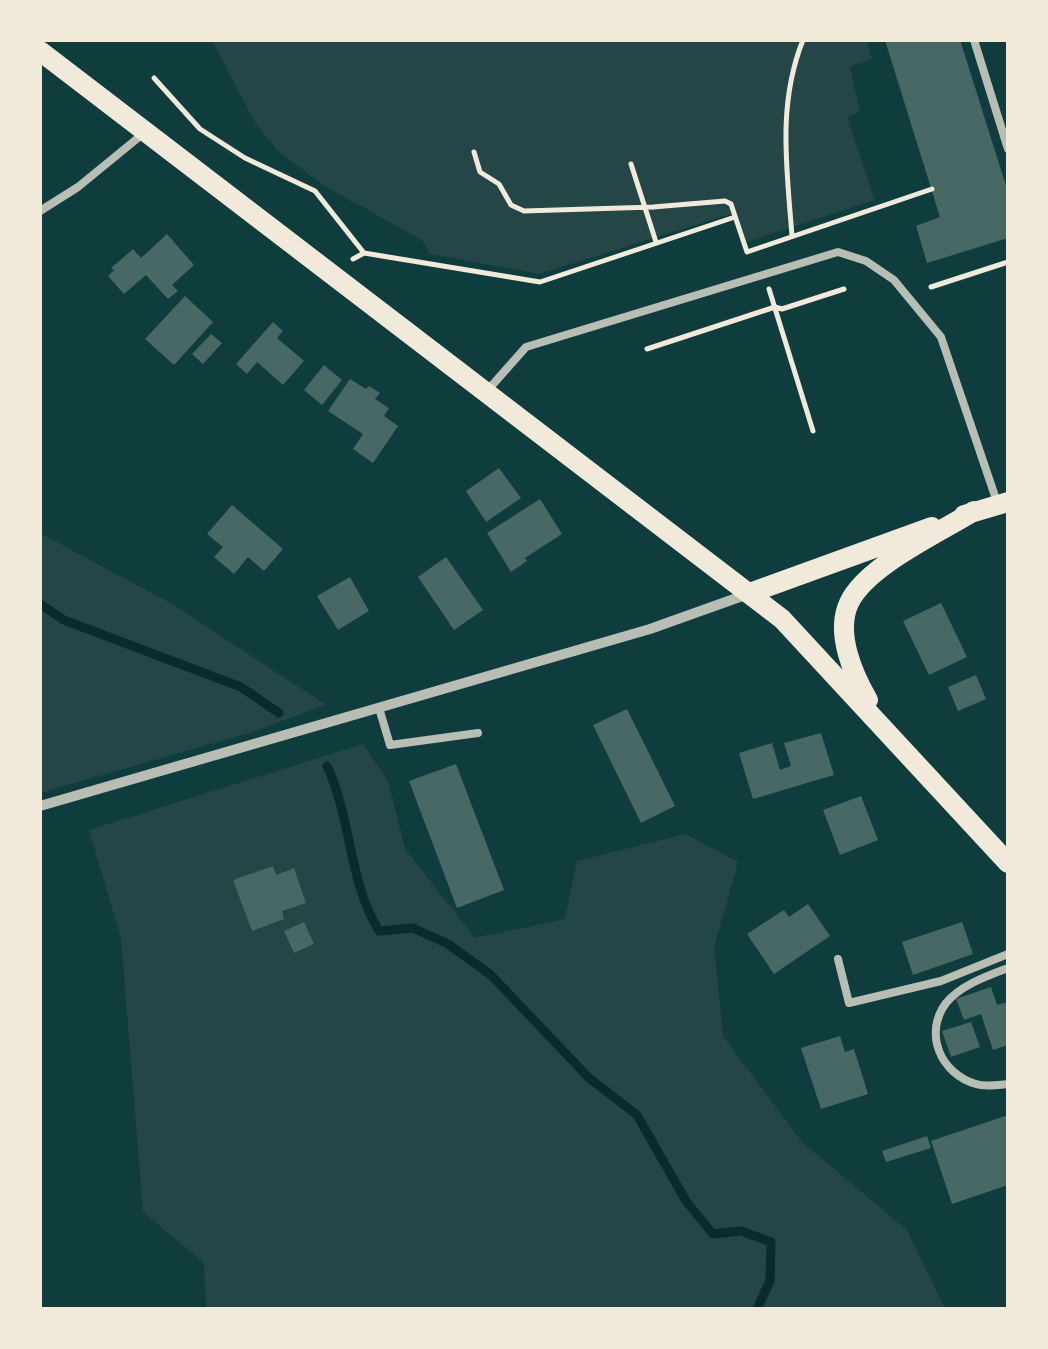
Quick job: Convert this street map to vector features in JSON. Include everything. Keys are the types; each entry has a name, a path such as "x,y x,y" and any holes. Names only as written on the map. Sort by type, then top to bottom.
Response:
{"main road":[{"path":"40,51 782,618 1008,863"},
{"path":"750,593 1003,504"},
{"path":"880,721 859,682 847,647 844,625 849,604 865,582 883,568 974,512"}],"street":[{"path":"40,806 650,630 750,593"}],"lane":[{"path":"974,40 1008,150"},
{"path":"40,211 78,187 144,133"},
{"path":"486,393 526,347 838,252 866,262 894,280 941,338 1003,504"},
{"path":"379,708 390,745 478,733"},
{"path":"838,960 849,1003 941,981 1008,954"},
{"path":"1008,968 961,990 946,1003 935,1025 935,1040 943,1061 957,1076 979,1085 1008,1084"}],"path":[{"path":"792,236 784,155 785,118 792,73 803,40"},
{"path":"154,78 200,129 245,158 315,191 364,254"},
{"path":"474,152 480,172 499,184 517,209 731,204 747,252 932,189"},
{"path":"630,164 657,243"},
{"path":"353,259 364,254 540,282 735,217"},
{"path":"757,248 813,431"},
{"path":"931,287 1008,262"},
{"path":"647,348 844,289"}],"shaded area":[{"path":"212,40 866,40 872,59 850,67 860,112 847,117 875,200 747,242 737,212 539,274 430,254 422,240 323,185 277,150 254,121"},
{"path":"40,533 174,605 326,705 249,733 40,793"},
{"path":"363,744 388,781 405,849 475,938 565,919 577,861 686,834 738,862 714,947 723,1036 802,1142 907,1230 945,1309 206,1309 204,1263 143,1212 121,938 89,830"}],"building":[{"path":"885,40 960,40 1008,192 1008,238 927,263 916,226 940,217"},
{"path":"167,234 194,265 172,285 178,291 168,299 146,275 124,294 108,276 114,270 111,268 133,249 141,258"},
{"path":"185,296 213,322 174,365 145,339"},
{"path":"273,322 283,331 277,338 304,361 283,385 257,362 247,374 236,364"},
{"path":"211,334 222,343 203,364 192,354"},
{"path":"324,365 342,380 322,405 304,390"},
{"path":"350,379 380,393 375,399 389,408 384,416 398,426 373,463 353,449 363,434 328,411"},
{"path":"499,468 521,498 486,522 466,491"},
{"path":"540,499 562,534 511,572 487,533"},
{"path":"232,505 283,549 264,571 248,557 234,574 214,557 223,547 207,534"},
{"path":"446,557 483,610 454,630 418,577"},
{"path":"350,577 369,611 338,630 317,596"},
{"path":"941,603 967,657 929,675 903,621"},
{"path":"976,675 986,699 958,711 948,687"},
{"path":"627,709 675,806 641,823 593,725"},
{"path":"821,733 834,775 753,799 739,753 772,743 780,770 791,766 784,743"},
{"path":"456,764 504,890 457,908 409,781"},
{"path":"861,796 878,840 840,855 823,810"},
{"path":"273,866 276,875 294,868 306,903 282,911 284,919 252,931 233,880"},
{"path":"808,904 830,936 774,974 747,934 784,910 789,917"},
{"path":"304,922 314,944 294,953 284,931"},
{"path":"962,922 973,954 913,975 902,942"},
{"path":"991,987 997,1005 1008,1002 1008,1045 993,1050 981,1014 964,1020 956,999"},
{"path":"971,1022 980,1047 951,1057 942,1031"},
{"path":"840,1036 845,1052 854,1049 868,1094 821,1109 801,1048"},
{"path":"1008,1115 1008,1185 952,1204 931,1141"},
{"path":"927,1136 931,1148 886,1162 882,1151"}],"waterway":[{"path":"40,604 64,620 241,687 279,713"},
{"path":"327,766 361,891 379,931 413,928 448,944 491,975 589,1078 637,1115 686,1201 713,1234 741,1231 771,1242 770,1281 757,1309"}]}
